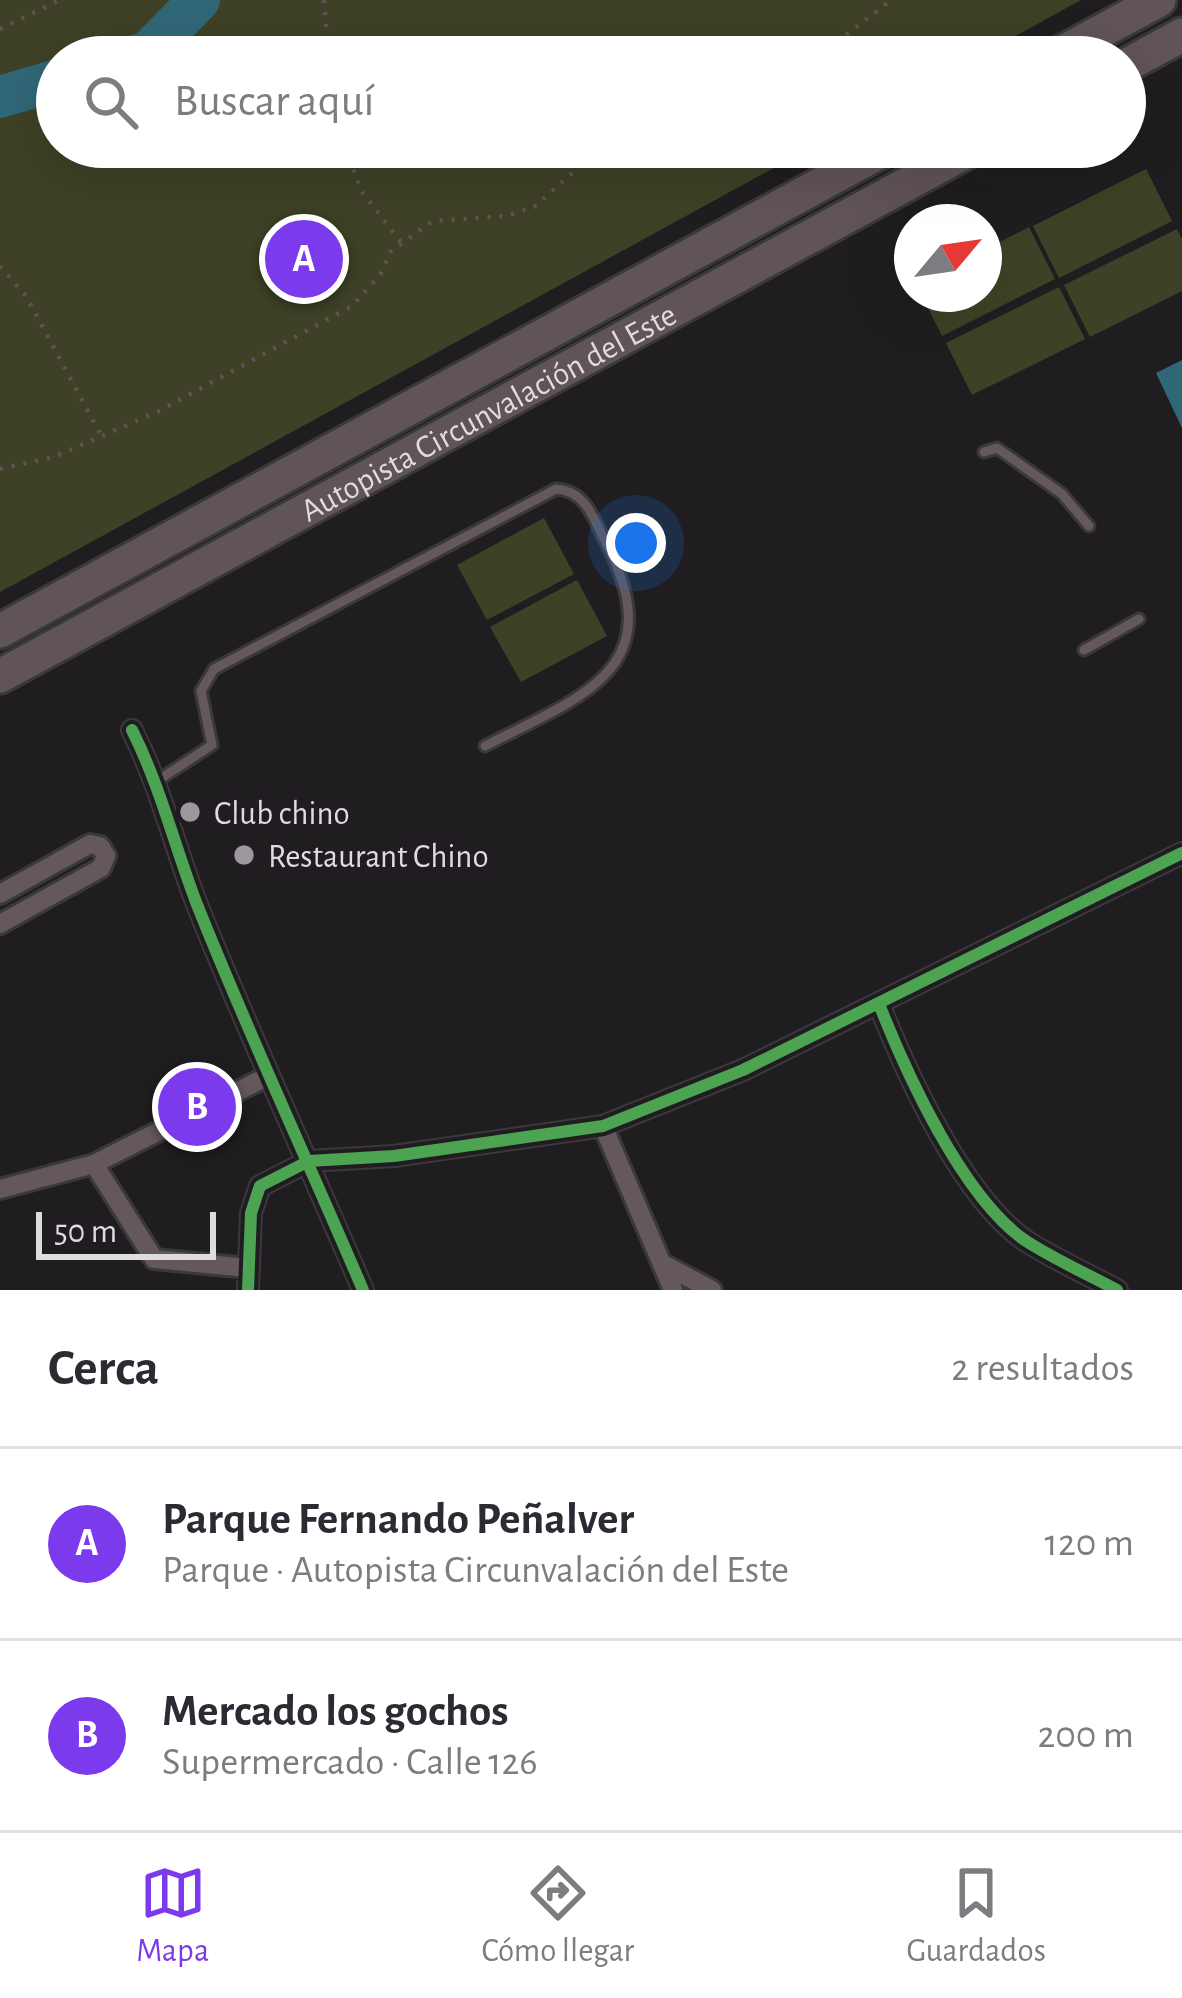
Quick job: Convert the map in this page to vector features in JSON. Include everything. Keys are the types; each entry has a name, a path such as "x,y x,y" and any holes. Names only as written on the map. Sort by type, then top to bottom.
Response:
{"highway":[{"path":"1093,36 1159,0"},
{"path":"1146,55 1182,35"},
{"name":"Autopista Circunvalación del Este","path":"0,632 851,168"},
{"name":"Autopista Circunvalación del Este","path":"0,676 937,168"}],"street":[{"path":"132,730 158,781 194,897 363,1290"},
{"path":"0,894 90,844 106,856 104,866 0,924"},
{"path":"248,1290 251,1213 260,1186 309,1160 394,1156 603,1126 743,1070 1182,853"},
{"path":"879,1004 904,1069 957,1164 1023,1238 1117,1290"},
{"path":"0,1189 94,1164 268,1076"},
{"path":"603,1126 673,1290"},
{"path":"94,1164 154,1259 248,1268"},
{"path":"663,1264 712,1290"}],"lane":[{"path":"984,452 998,448 1062,494 1089,526"},
{"path":"158,781 212,745 201,691 204,678 214,669 556,489 572,490 585,502 627,581 628,620 617,662 598,688 485,746"},
{"path":"1084,650 1139,619"}],"path":[{"path":"0,29 60,0"},
{"path":"324,0 327,36"},
{"path":"845,36 891,0"},
{"path":"353,168 362,192 401,242"},
{"path":"0,470 103,440 352,306 401,242 433,221 506,216 534,207 578,168"},
{"path":"0,266 26,296 103,440"}],"green space":[{"path":"0,0 1081,0 1015,36 36,36 36,168 774,168 0,592"},
{"path":"1146,169 1172,221 1059,278 1033,226"},
{"path":"1029,227 1055,279 1002,306 1002,241"},
{"path":"1177,229 1182,239 1182,291 1090,337 1064,285"},
{"path":"1059,287 1085,339 972,395 946,343"},
{"path":"930,312 990,312 942,336"},
{"path":"544,518 574,574 487,620 457,565"},
{"path":"577,580 607,636 521,682 490,627"}],"water":[{"path":"1182,360 1182,428 1156,373"}],"waterway":[{"path":"164,36 199,0"},
{"path":"0,97 36,86"}],"cycle path":[{"path":"132,730 216,951 363,1290"},
{"path":"248,1290 251,1213 260,1186 309,1161 394,1156 603,1126 743,1070 1182,853"},
{"path":"879,1004 921,1099 980,1196 1026,1241 1117,1290"}],"place":[{"name":"Parque Fernando Peñalver","path":"304,259"},
{"name":"Club chino","path":"190,812"},
{"name":"Restaurant Chino","path":"244,855"},
{"name":"Mercado los gochos","path":"197,1107"}]}
